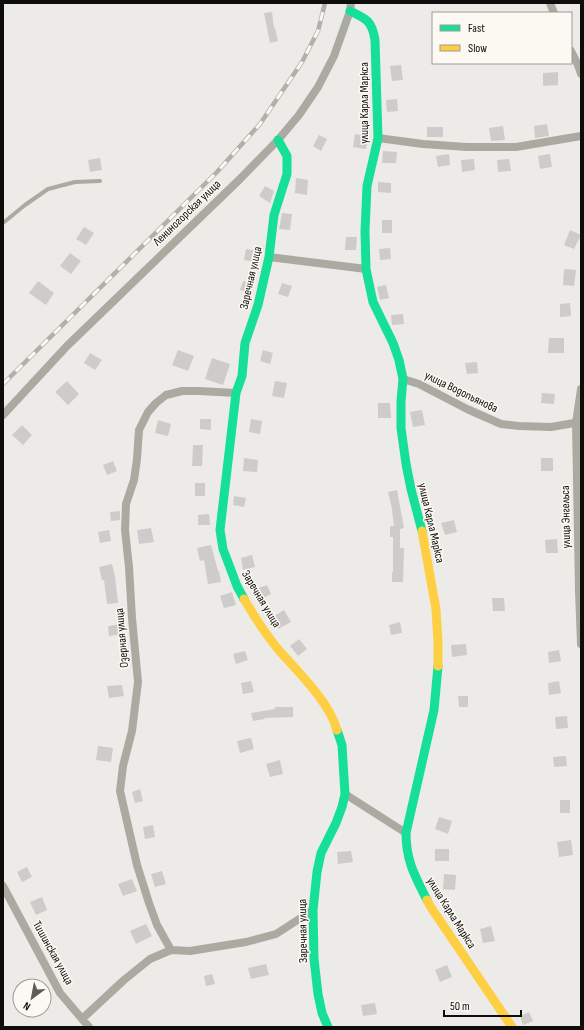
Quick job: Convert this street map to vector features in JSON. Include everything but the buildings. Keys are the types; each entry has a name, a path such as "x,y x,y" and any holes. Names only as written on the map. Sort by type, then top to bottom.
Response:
{"street":[{"name":"улица Карла Маркса","path":"350,7 372,27 375,40 378,138 367,186 365,231 366,269 373,302 393,343 399,360 403,380 401,428 406,464 422,531 436,609 438,665 434,710 406,833 406,845 409,861 430,906 512,1027"},
{"name":"Лениногорская улица","path":"3,416 67,346 278,140 299,115 318,87 334,56 350,7"},
{"path":"572,52 580,64 581,74"},
{"path":"378,138 423,144 467,147 516,147 581,136"},
{"name":"Заречная улица","path":"278,140 287,156 286,174 274,215 269,257 258,305 246,343 242,376 236,393 220,530 223,549 237,586 250,609 276,646 318,695 334,722 342,745 346,794 336,823 321,853 316,872 313,910 314,959 318,994 322,1013 328,1027"},
{"path":"269,257 366,269"},
{"name":"улица Водопьянова","path":"403,380 419,384 467,409 501,424 551,427 579,422"},
{"name":"улица Энгельса","path":"581,390 579,422 579,591 581,644"},
{"name":"Озерная улица","path":"171,950 157,925 149,903 137,865 120,791 123,766 132,731 138,682 125,530 126,504 134,480 139,430 148,412 156,403 166,395 182,391 236,393"},
{"path":"346,794 406,833"},
{"name":"Тишинская улица","path":"3,886 60,993 89,1027"},
{"path":"82,1019 124,980 150,959 171,950 190,951 246,942 276,934 313,910"}],"lane":[{"path":"3,223 48,189 75,182 100,181"}],"railway":[{"path":"3,384 217,172 260,124 302,62 318,31 325,3"}],"traffic: fast":[{"path":"350,11 368,21 375,40 378,138 367,186 365,231 366,269 373,302 393,343 399,360 403,379 401,428 411,489 422,531"},
{"path":"244,599 237,586 223,549 220,530 236,393 242,376 245,343 258,305 269,257 274,215 287,174 287,156 278,140"},
{"path":"427,900 409,860 406,833 434,710 438,666"},
{"path":"328,1027 322,1013 318,994 314,959 313,910 317,872 321,853 336,823 345,794 342,745 337,730"}],"traffic: slow":[{"path":"422,531 436,609 438,666"},
{"path":"244,599 277,648 320,697 333,719 337,730"},
{"path":"427,900 512,1027"}]}
